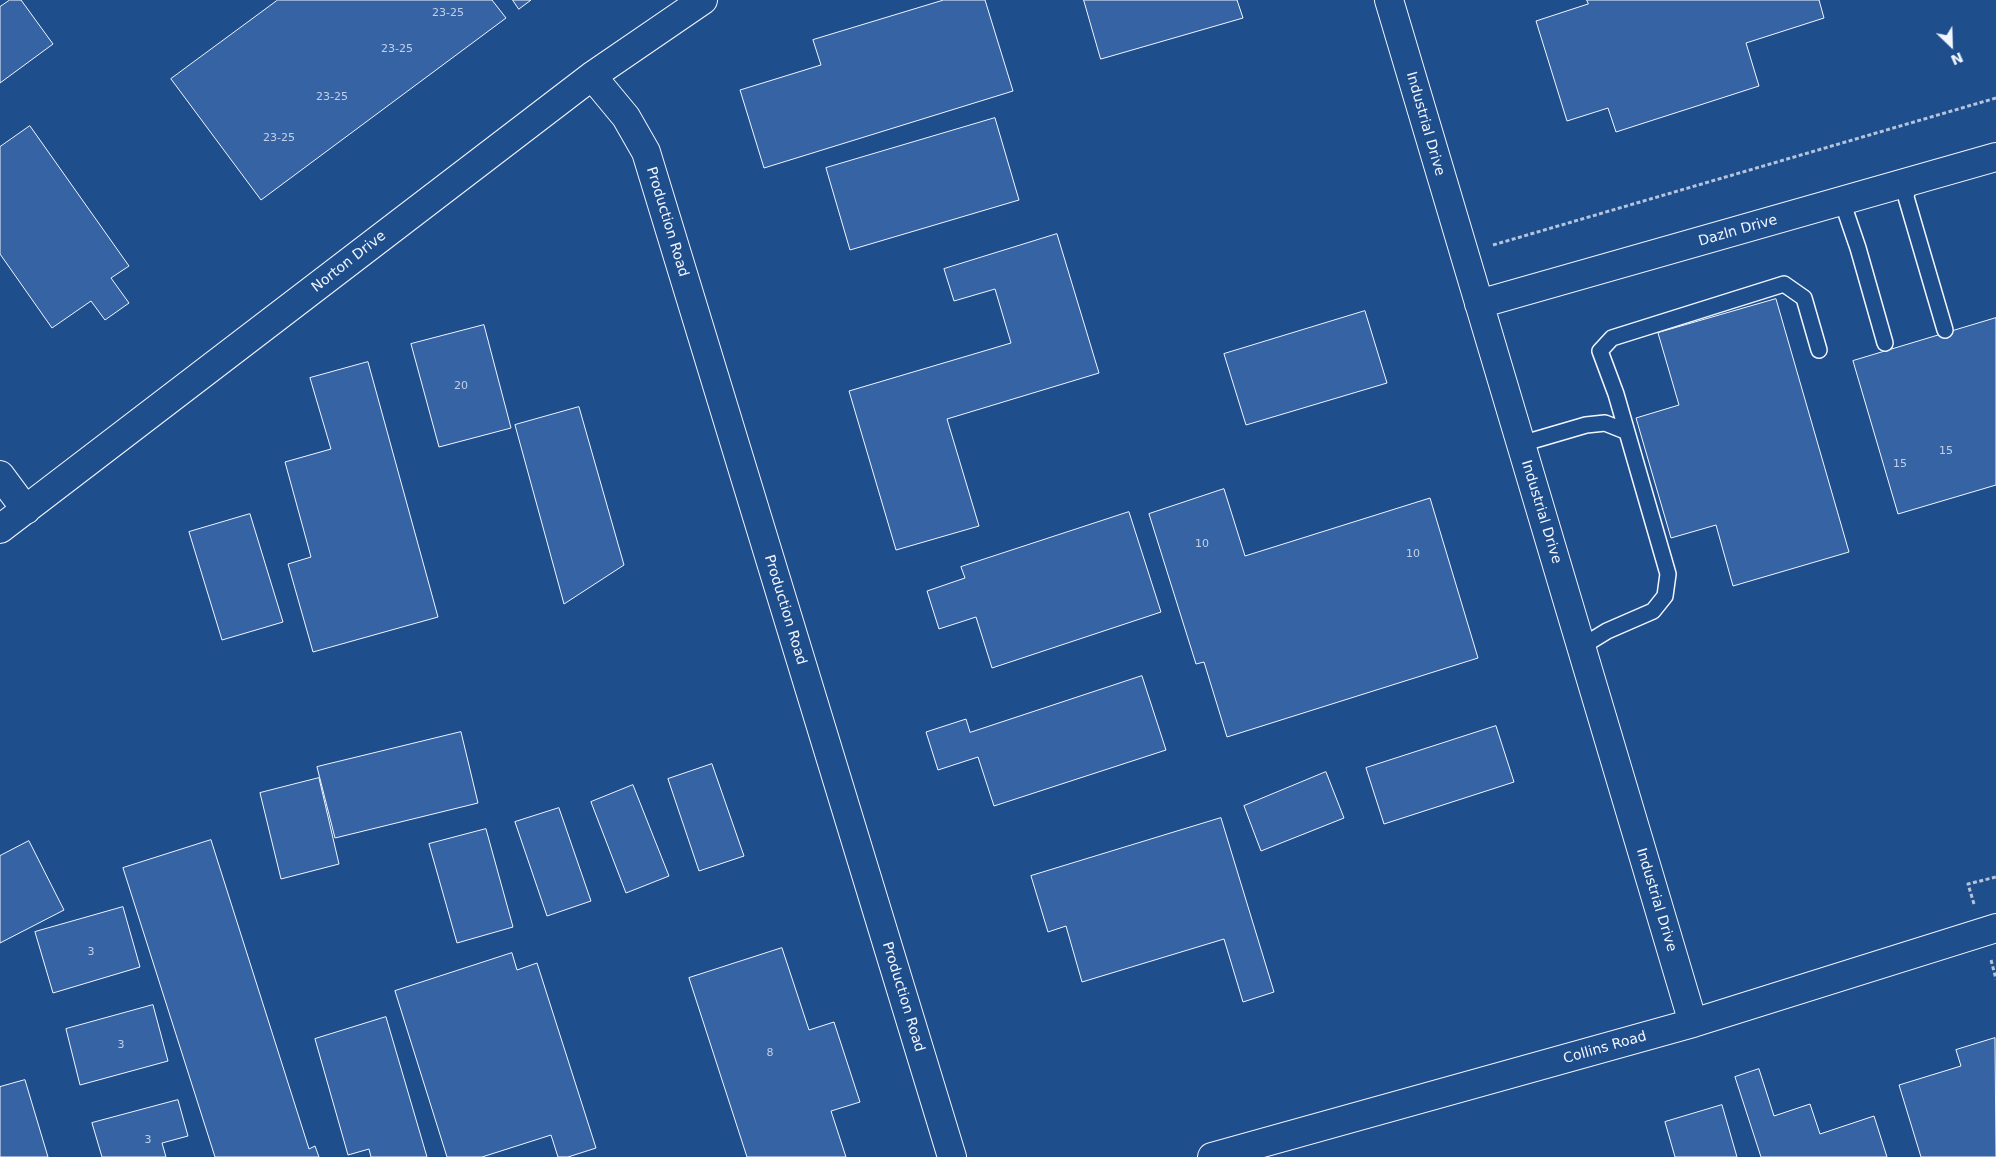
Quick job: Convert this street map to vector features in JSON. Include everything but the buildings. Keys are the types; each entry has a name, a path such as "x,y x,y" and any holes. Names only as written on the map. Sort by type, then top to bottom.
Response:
{"street":[{"name":"Norton Drive","path":"0,529 592,76 703,0"},
{"name":"Industrial Drive","path":"1389,0 1693,1023"},
{"name":"Production Road","path":"592,76 626,117 646,152 952,1157"},
{"name":"Dazln Drive","path":"1479,304 1996,157"},
{"path":"0,475 26,510"},
{"name":"Collins Road","path":"1212,1157 1693,1023 1996,928"}],"lane":[{"path":"1908,182 1906,197 1945,330"},
{"path":"1842,201 1858,248 1885,344"},
{"path":"1581,647 1607,631 1653,611 1665,596 1668,574 1625,431 1616,394 1600,351 1612,338 1784,284 1804,298 1819,350"},
{"path":"1521,444 1586,425 1605,423 1625,431"}],"path":[{"path":"1464,253 1996,98"}]}
